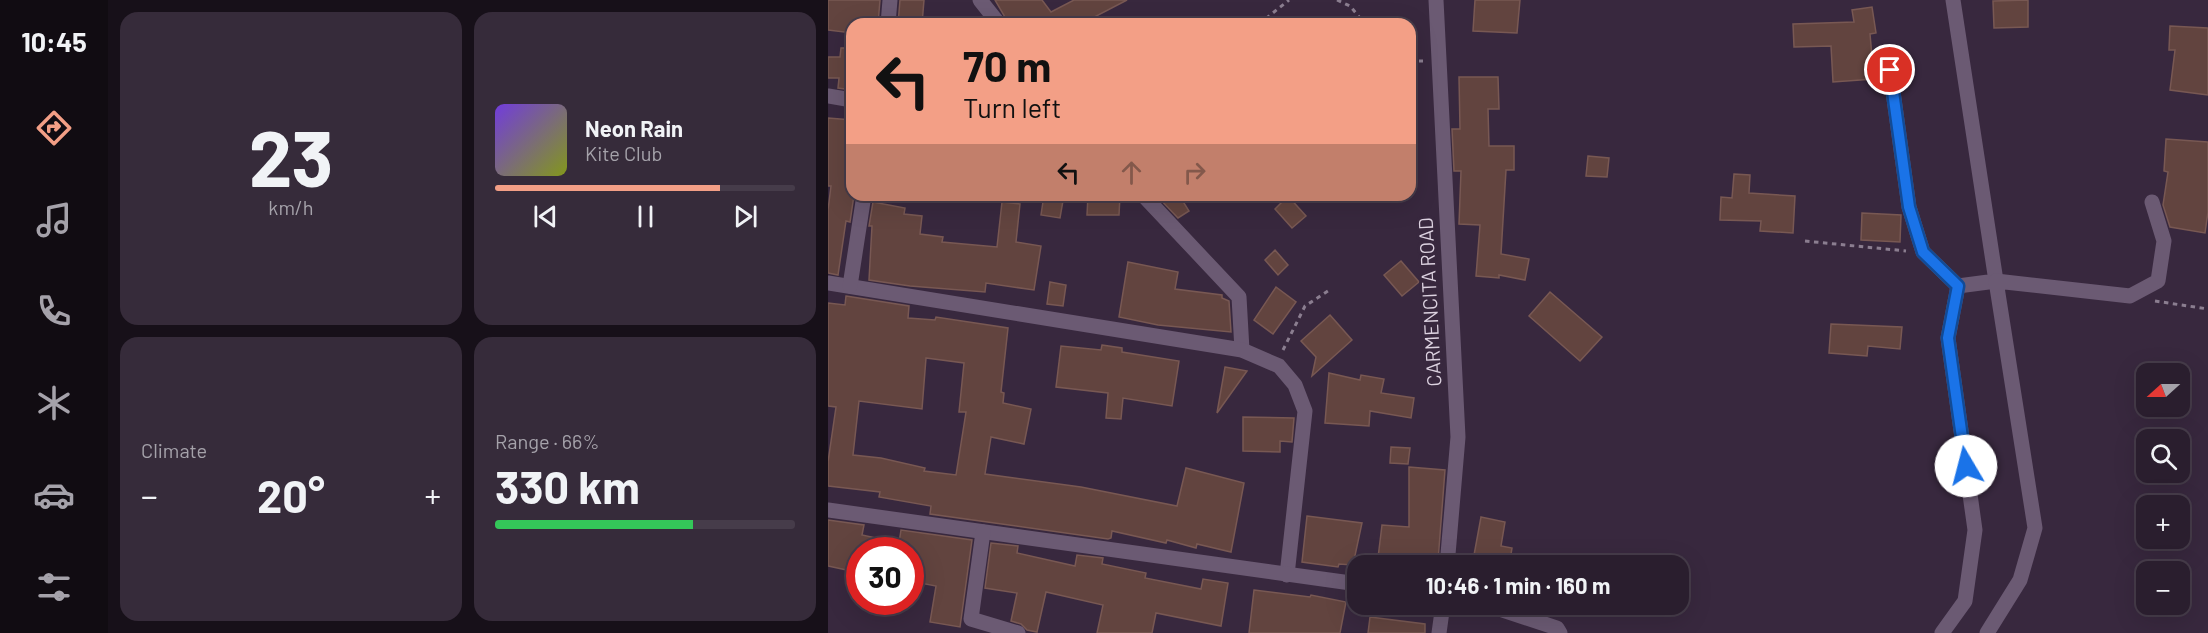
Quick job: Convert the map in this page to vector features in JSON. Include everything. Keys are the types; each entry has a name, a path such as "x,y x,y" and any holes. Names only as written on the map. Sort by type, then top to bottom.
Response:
{"street":[{"path":"888,18 890,0"},
{"path":"980,0 994,18"},
{"name":"CARMENCITA ROAD","path":"1436,0 1458,437 1448,555"},
{"path":"1953,0 2035,528 2020,580 1987,633"},
{"path":"1890,70 1909,207 1923,252 1958,286"},
{"path":"828,96 846,99"},
{"path":"850,286 863,201"},
{"path":"1149,201 1239,297 1242,350"},
{"path":"1958,286 1996,281 2130,296 2158,281 2164,241 2152,202"},
{"path":"828,283 1242,350 1279,366 1295,385 1305,411 1287,575"},
{"path":"1942,633 1965,601 1975,530 1948,338 1958,286"},
{"path":"828,510 1347,583"},
{"path":"983,532 971,620 1018,633"},
{"path":"1439,633 1441,615"},
{"path":"1517,615 1557,628 1560,633"}],"path":[{"path":"1267,18 1290,0"},
{"path":"1337,0 1350,6 1360,18"},
{"path":"1805,241 1923,252"},
{"path":"1279,366 1285,342 1305,306 1328,291"},
{"path":"2130,296 2208,309"}],"building":[{"path":"828,0 880,0 878,18 846,18 846,32 828,30"},
{"path":"900,0 924,0 922,18 898,18"},
{"path":"995,0 1042,0 1051,12 1074,0 1127,0 1092,18 1006,18"},
{"path":"1475,0 1520,0 1517,33 1473,31"},
{"path":"2028,0 2028,27 1994,28 1993,1"},
{"path":"1872,7 1876,33 1870,34 1874,79 1833,82 1831,46 1794,47 1793,24 1854,22 1852,10"},
{"path":"2170,26 2208,28 2208,95 2170,90 2175,50 2169,50"},
{"path":"841,48 846,48 846,89 838,88 839,78 828,78 828,57 840,57"},
{"path":"1459,77 1498,77 1499,109 1488,109 1489,146 1514,146 1514,170 1506,170 1501,254 1529,259 1525,280 1499,275 1499,278 1476,276 1480,225 1459,224 1461,171 1454,171 1452,129 1460,129"},
{"path":"828,118 846,120 846,201 853,201 850,222 846,221 838,275 828,273 828,210 831,186 828,186"},
{"path":"2166,139 2208,142 2208,212 2205,233 2170,227 2163,205 2168,172 2164,171"},
{"path":"1588,156 1609,158 1607,177 1586,176"},
{"path":"1734,174 1750,175 1749,193 1795,196 1793,233 1760,231 1761,221 1720,220 1721,197 1732,198"},
{"path":"1043,201 1063,201 1060,218 1041,215"},
{"path":"1088,201 1120,201 1119,215 1087,215"},
{"path":"1162,201 1183,201 1189,211 1178,218"},
{"path":"1283,201 1292,201 1306,216 1292,228 1275,209"},
{"path":"873,202 905,208 904,214 922,216 920,234 943,237 942,242 997,247 1002,202 1020,204 1016,242 1041,246 1034,290 986,283 985,292 869,280 872,226 869,226"},
{"path":"1862,213 1901,215 1900,242 1861,240"},
{"path":"1275,250 1288,265 1278,275 1265,260"},
{"path":"1401,261 1419,282 1402,296 1384,275"},
{"path":"1128,262 1178,272 1175,289 1222,295 1222,298 1229,301 1231,332 1158,325 1119,317"},
{"path":"1050,282 1066,285 1063,306 1047,304"},
{"path":"1276,287 1296,302 1273,334 1254,320"},
{"path":"1550,292 1602,337 1580,361 1529,316"},
{"path":"846,296 909,306 908,318 935,320 936,317 1008,328 1001,392 1004,393 1003,403 1031,409 1024,444 991,437 985,474 1081,487 1177,506 1186,468 1244,483 1231,552 1197,544 1196,548 1167,540 1166,543 1112,531 1111,538 1108,539 930,514 931,506 879,497 880,492 828,486 828,462 836,407 828,406 828,303 845,305","holes":["926,358 964,363 959,412 966,412 956,475 924,471 925,468 881,458 853,455 859,401 922,409"]},
{"path":"1330,315 1352,340 1312,376 1316,357 1301,341"},
{"path":"1831,324 1902,327 1900,349 1868,346 1867,356 1829,353"},
{"path":"1102,345 1122,348 1122,352 1179,361 1172,406 1123,398 1121,419 1106,418 1108,393 1056,387 1061,346 1101,350"},
{"path":"1225,367 1247,371 1217,413"},
{"path":"1329,373 1360,380 1361,375 1384,379 1381,393 1414,398 1411,418 1370,411 1369,426 1325,423"},
{"path":"1243,417 1294,418 1292,442 1280,441 1280,452 1243,451"},
{"path":"1391,447 1410,448 1408,464 1390,463"},
{"path":"1409,467 1445,470 1438,555 1378,555 1382,525 1409,527"},
{"path":"1307,516 1362,523 1355,555 1347,555 1347,565 1339,564 1338,567 1302,562"},
{"path":"1481,517 1505,522 1501,546 1512,548 1511,555 1474,555"},
{"path":"828,520 864,525 862,535 871,537 846,537 846,570 828,566"},
{"path":"901,530 972,540 960,627 930,622 936,586 924,584 924,537 900,537"},
{"path":"991,543 1018,546 1017,553 1075,566 1077,555 1103,558 1102,564 1146,573 1145,578 1201,589 1203,579 1228,583 1221,626 1156,613 1152,633 1097,633 1103,605 1046,592 1037,632 1027,630 1021,624 1011,621 1017,593 985,588"},
{"path":"1254,590 1310,597 1311,595 1346,602 1340,633 1249,633"},
{"path":"1370,617 1425,624 1425,633 1368,633"}],"route":[{"path":"1890,70 1909,207 1923,252 1958,286 1948,338 1966,466"}]}
